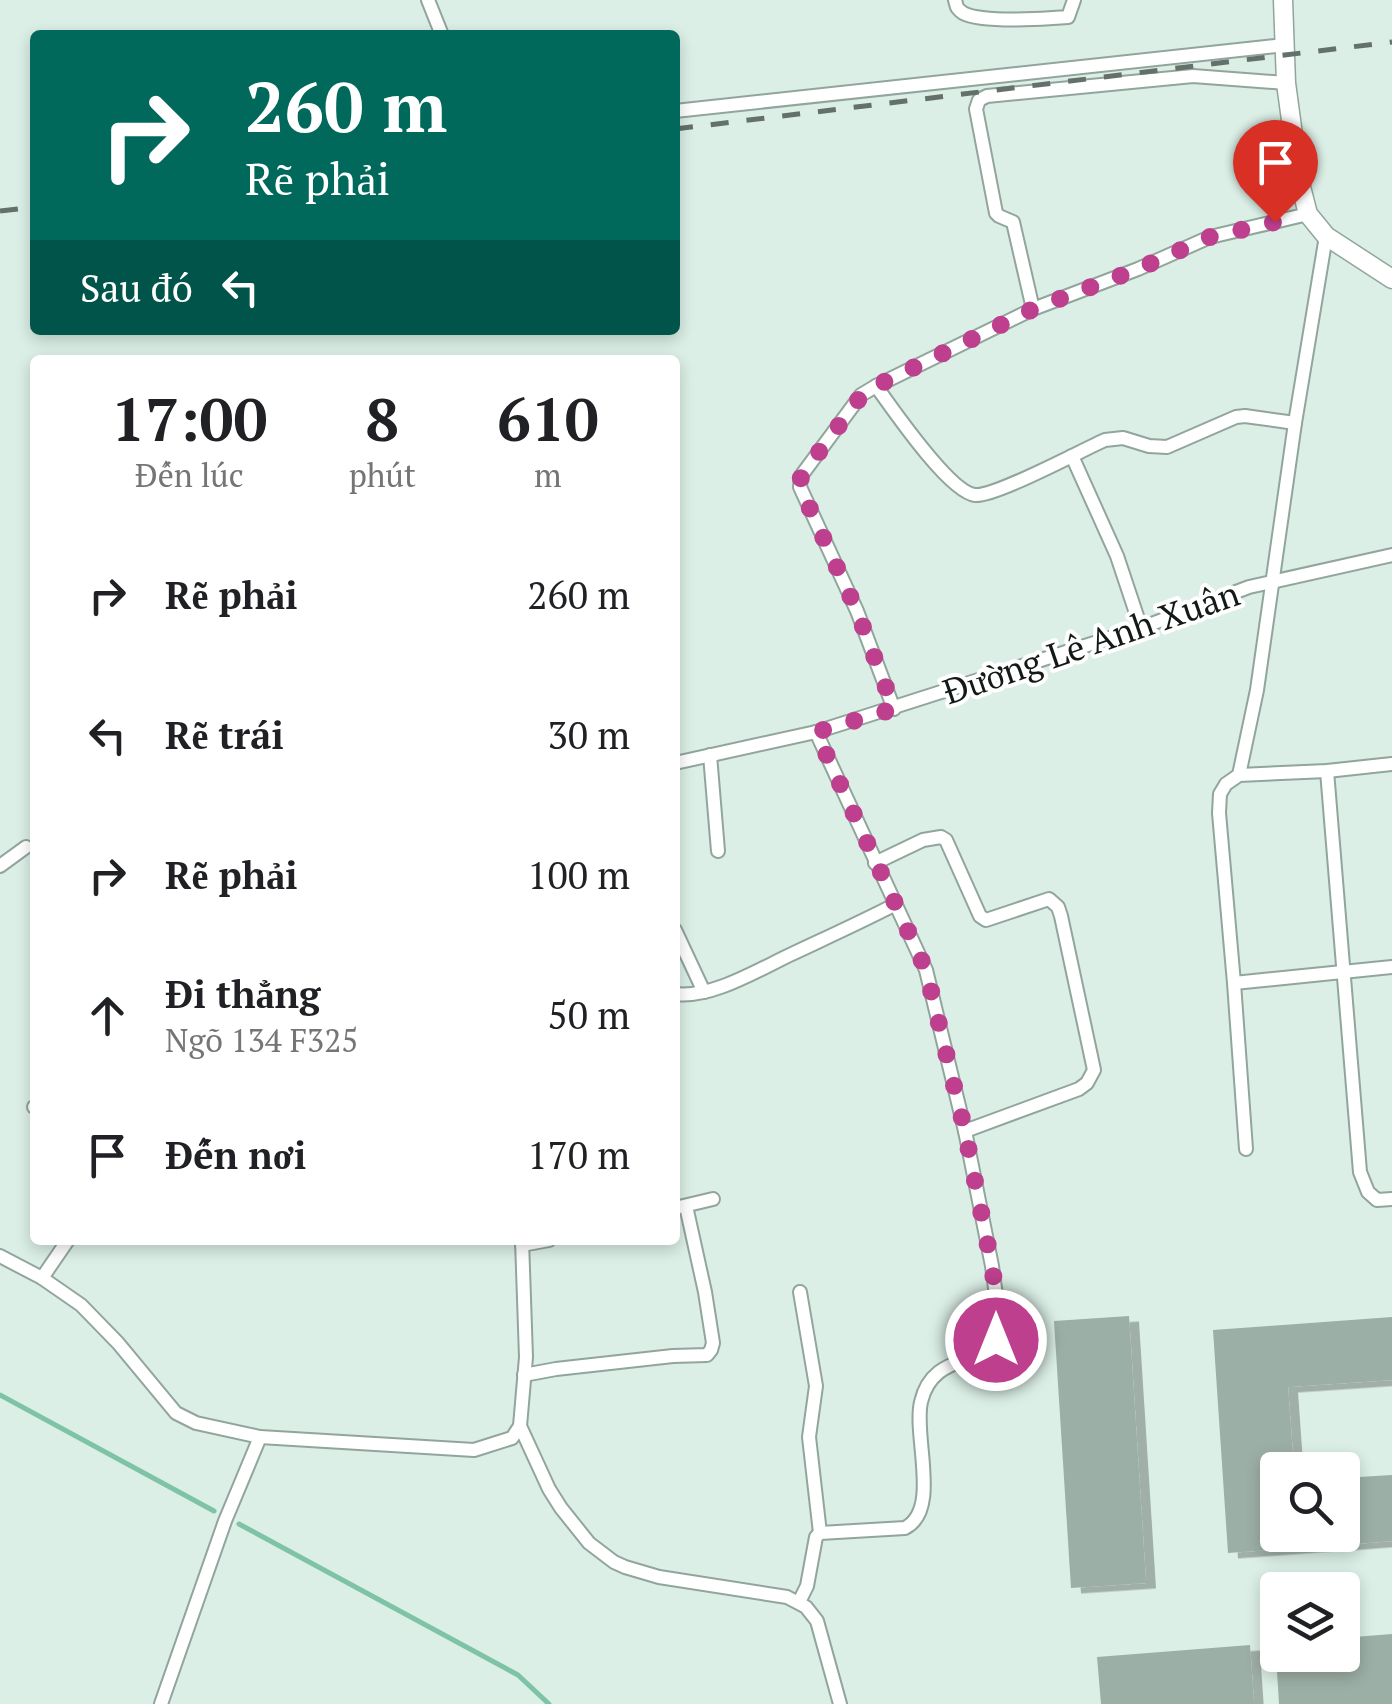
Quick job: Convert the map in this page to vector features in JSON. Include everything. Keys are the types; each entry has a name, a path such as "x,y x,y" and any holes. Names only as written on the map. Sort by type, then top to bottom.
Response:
{"main road":[{"path":"1283,0 1286,83 1299,179 1308,214 1326,236 1392,279"}],"street":[{"path":"428,0 440,30"},
{"path":"955,0 962,12 974,17 1042,20 1068,17 1074,0"},
{"path":"680,110 1285,45"},
{"path":"1033,309 1013,222 996,213 976,109 979,100 1035,90 1193,76 1286,83"},
{"path":"894,709 857,611 800,487 801,476 862,395 1033,309 1210,237 1308,214"},
{"path":"1239,775 1255,702 1326,236"},
{"path":"876,386 914,438 956,484 966,492 982,495 1105,440 1123,438 1167,447 1236,417 1295,423"},
{"path":"1072,456 1117,556 1142,628"},
{"name":"Đường Lê Anh Xuân","path":"680,762 816,732 1142,628 1249,587 1392,554"},
{"path":"816,732 926,970 965,1131 1000,1325 992,1347 944,1367 926,1388 919,1421 923,1504 917,1520 905,1528 820,1533"},
{"path":"710,755 718,851"},
{"path":"1246,1148 1220,794 1239,775 1392,764"},
{"path":"1327,770 1360,1172 1368,1192 1377,1200 1392,1199"},
{"path":"875,863 923,840 942,837 980,916 986,920 1048,899 1061,916 1094,1070 1092,1078 1079,1089 965,1131"},
{"path":"0,866 26,847"},
{"path":"680,994 704,992 730,983 894,904"},
{"path":"680,941 704,992"},
{"path":"1234,983 1392,967"},
{"path":"524,1376 556,1369 702,1356 711,1350 706,1292 680,1207 714,1199"},
{"path":"42,1278 65,1245"},
{"path":"0,1256 81,1305 176,1413 196,1423 260,1437 474,1450 512,1438 520,1426 526,1357 522,1245"},
{"path":"799,1602 820,1533 809,1437 816,1386 800,1292"},
{"path":"520,1426 561,1508 590,1543 614,1562 658,1577 787,1597 806,1606 816,1621 840,1704"},
{"path":"160,1704 225,1521 260,1437"}],"building":[{"path":"1129,1316 1146,1583 1071,1588 1054,1321"},
{"path":"1392,1317 1392,1380 1288,1387 1293,1452 1260,1452 1260,1551 1228,1553 1213,1330"},
{"path":"1392,1475 1392,1541 1360,1544 1360,1477"},
{"path":"1392,1634 1392,1704 1279,1704 1277,1672 1360,1672 1360,1637"},
{"path":"1250,1645 1254,1704 1101,1704 1097,1657"}],"waterway":[{"path":"0,1395 214,1511"},
{"path":"239,1524 518,1675 549,1704"}],"railway":[{"path":"680,128 1392,42"},
{"path":"0,211 30,208"}],"route":[{"path":"996,1340 1000,1325 992,1266 965,1131 926,970 816,732 894,709 857,611 800,487 801,476 862,395 876,386 1033,309 1210,237 1275,222"}]}
